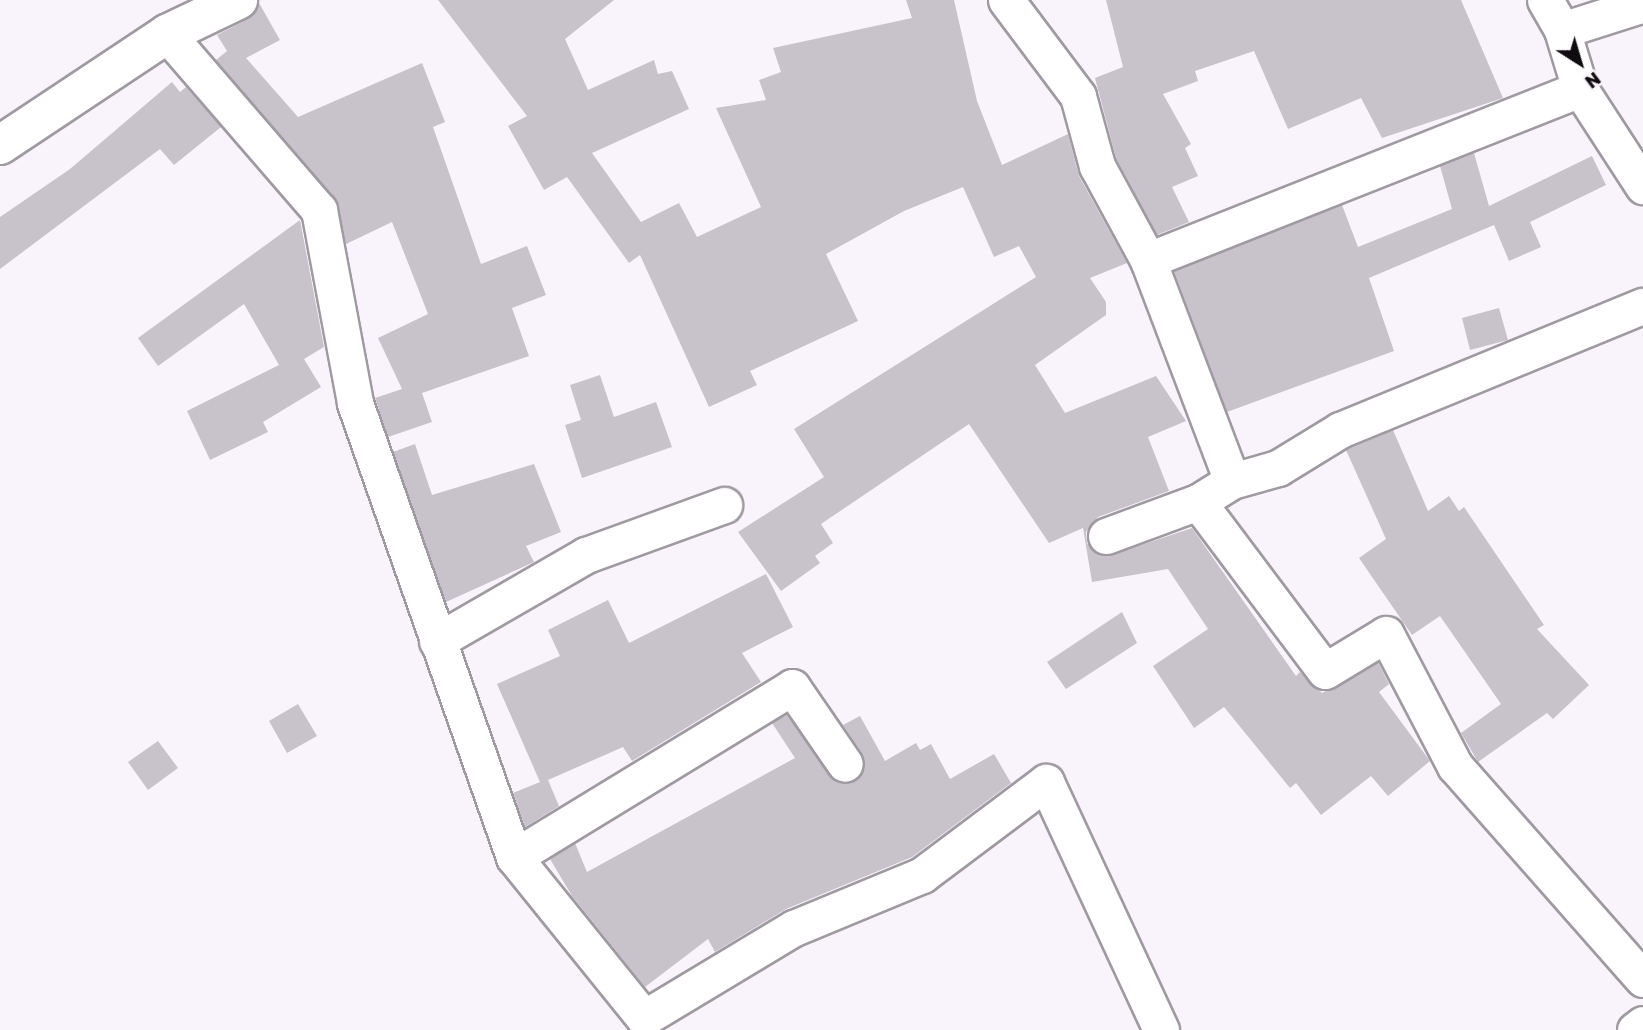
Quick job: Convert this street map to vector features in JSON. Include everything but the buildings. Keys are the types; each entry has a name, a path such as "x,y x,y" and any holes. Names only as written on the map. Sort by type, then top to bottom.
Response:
{"street":[{"path":"0,145 167,34 238,0"},
{"path":"1006,0 1078,96 1097,166 1148,260 1232,481"},
{"path":"1545,0 1562,30 1580,89 1643,186"},
{"path":"1562,30 1637,6 1638,0"},
{"path":"167,34 319,210 355,403 514,856 644,1018 794,928 922,876 1046,782 1161,1030"},
{"path":"1148,260 1580,89"},
{"path":"1106,536 1198,502 1232,481 1278,468 1340,430 1643,306"},
{"path":"1198,502 1325,671 1386,634 1455,766 1643,979"},
{"path":"437,641 586,555 724,505"},
{"path":"514,856 792,687 845,764"},
{"path":"1634,1030 1643,1024"}]}
